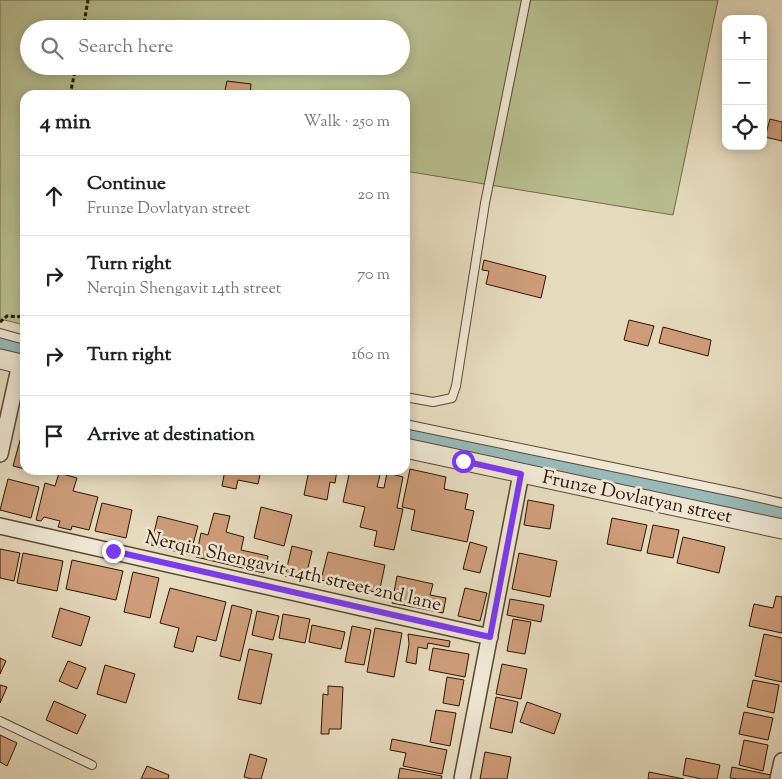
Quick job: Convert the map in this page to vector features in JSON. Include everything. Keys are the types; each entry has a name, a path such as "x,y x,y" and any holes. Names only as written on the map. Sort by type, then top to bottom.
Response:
{"street":[{"path":"0,359 20,364"},
{"path":"0,454 20,373"},
{"name":"Frunze Dovlatyan street","path":"410,449 782,529"},
{"path":"462,779 521,474"},
{"name":"Nerqin Shengavit 14th street 2nd lane","path":"0,526 490,637"},
{"path":"778,779 782,761"}],"lane":[{"path":"410,398 433,402 452,398 456,386 485,202 526,0"},
{"path":"0,333 20,339"},
{"path":"410,425 782,503"},
{"path":"0,721 92,765"}],"path":[{"path":"85,20 88,0"},
{"path":"71,90 74,75"},
{"path":"0,322 7,316 20,317"}],"green space":[{"path":"0,0 718,0 673,215 410,172 410,90 20,90 20,324 0,319"}],"building":[{"path":"227,81 251,84 250,90 225,90"},
{"path":"770,119 782,122 782,141 767,137"},
{"path":"484,260 546,276 541,298 486,284 489,271 482,270"},
{"path":"629,320 654,326 648,346 624,340"},
{"path":"663,327 711,340 708,356 659,343"},
{"path":"20,440 20,468 13,466"},
{"path":"410,469 446,477 444,489 468,494 465,509 474,511 467,542 411,530 415,510 402,507"},
{"path":"58,475 66,475 77,478 73,491 98,497 89,530 72,526 71,530 58,527 60,521 44,517 41,521 36,520 45,483 55,486"},
{"path":"224,475 260,475 258,484 238,480 236,489 222,486"},
{"path":"308,475 336,475 335,483 330,482 327,500 304,495"},
{"path":"349,475 380,475 377,487 384,488 387,475 403,477 397,508 403,509 394,550 374,546 377,531 360,527 365,507 343,502"},
{"path":"8,479 39,487 31,518 0,510"},
{"path":"528,500 554,505 550,529 524,525"},
{"path":"102,503 132,510 126,538 95,531"},
{"path":"261,507 292,515 284,546 254,538"},
{"path":"214,513 230,516 226,532 244,537 241,550 268,556 264,573 196,557 201,533 208,535"},
{"path":"158,516 198,526 190,555 151,545"},
{"path":"612,518 647,525 641,551 607,544"},
{"path":"653,525 679,530 673,558 647,553"},
{"path":"683,537 725,547 719,573 677,563"},
{"path":"470,542 487,547 480,573 463,569"},
{"path":"292,546 312,551 305,580 285,576"},
{"path":"0,549 20,553 14,581 0,578"},
{"path":"328,552 385,565 379,593 321,580"},
{"path":"23,553 63,561 57,591 17,583"},
{"path":"519,553 557,561 550,597 512,589"},
{"path":"72,560 123,571 116,600 66,589"},
{"path":"133,572 159,578 150,618 124,612"},
{"path":"397,576 433,584 430,595 446,598 443,613 392,603"},
{"path":"170,588 226,602 216,641 197,636 193,652 174,647 179,628 160,623"},
{"path":"465,588 487,593 480,621 458,616"},
{"path":"776,596 782,597 782,633 749,626 754,604 773,608"},
{"path":"510,599 544,605 541,622 507,615"},
{"path":"232,605 252,610 240,661 220,656"},
{"path":"60,608 90,617 81,646 52,637"},
{"path":"257,611 279,616 273,640 252,635"},
{"path":"283,614 310,619 305,643 279,638"},
{"path":"513,619 531,622 525,654 507,651"},
{"path":"312,625 345,632 341,649 309,642"},
{"path":"352,626 371,630 364,665 345,662"},
{"path":"375,628 402,633 394,677 367,672"},
{"path":"408,634 450,641 449,647 428,643 427,649 418,647 416,664 406,662 409,644"},
{"path":"764,634 782,638 782,682 755,676"},
{"path":"433,648 469,654 465,677 429,670"},
{"path":"249,649 272,654 261,704 238,699"},
{"path":"0,658 6,661 0,674"},
{"path":"68,661 86,668 77,689 59,681"},
{"path":"502,664 527,669 521,699 496,694"},
{"path":"105,665 135,674 126,703 97,694"},
{"path":"447,677 464,680 459,706 443,703"},
{"path":"753,680 779,685 774,713 747,707"},
{"path":"0,685 7,687 0,703"},
{"path":"328,686 343,687 341,729 329,729 329,734 321,734 323,694 328,695"},
{"path":"496,697 518,702 512,733 490,728"},
{"path":"54,701 86,715 77,734 46,720"},
{"path":"527,702 561,714 554,734 520,722"},
{"path":"436,710 456,713 450,746 430,742"},
{"path":"744,712 773,718 768,740 739,734"},
{"path":"0,735 17,743 7,766 0,762"},
{"path":"392,739 447,750 442,774 403,766 406,753 390,750"},
{"path":"744,740 768,745 763,771 739,765"},
{"path":"485,752 511,757 507,779 480,779"},
{"path":"250,754 267,759 261,779 244,777"},
{"path":"686,758 720,765 717,779 702,779 683,775"},
{"path":"147,766 169,775 168,779 141,779"},
{"path":"732,767 771,775 770,779 730,778"},
{"path":"400,768 442,776 441,779 398,779"},
{"path":"649,772 684,779 648,779"}],"waterway":[{"path":"0,346 20,351"},
{"path":"410,435 782,516"}],"route":[{"path":"113,551 490,637 521,474 463,461"}]}
